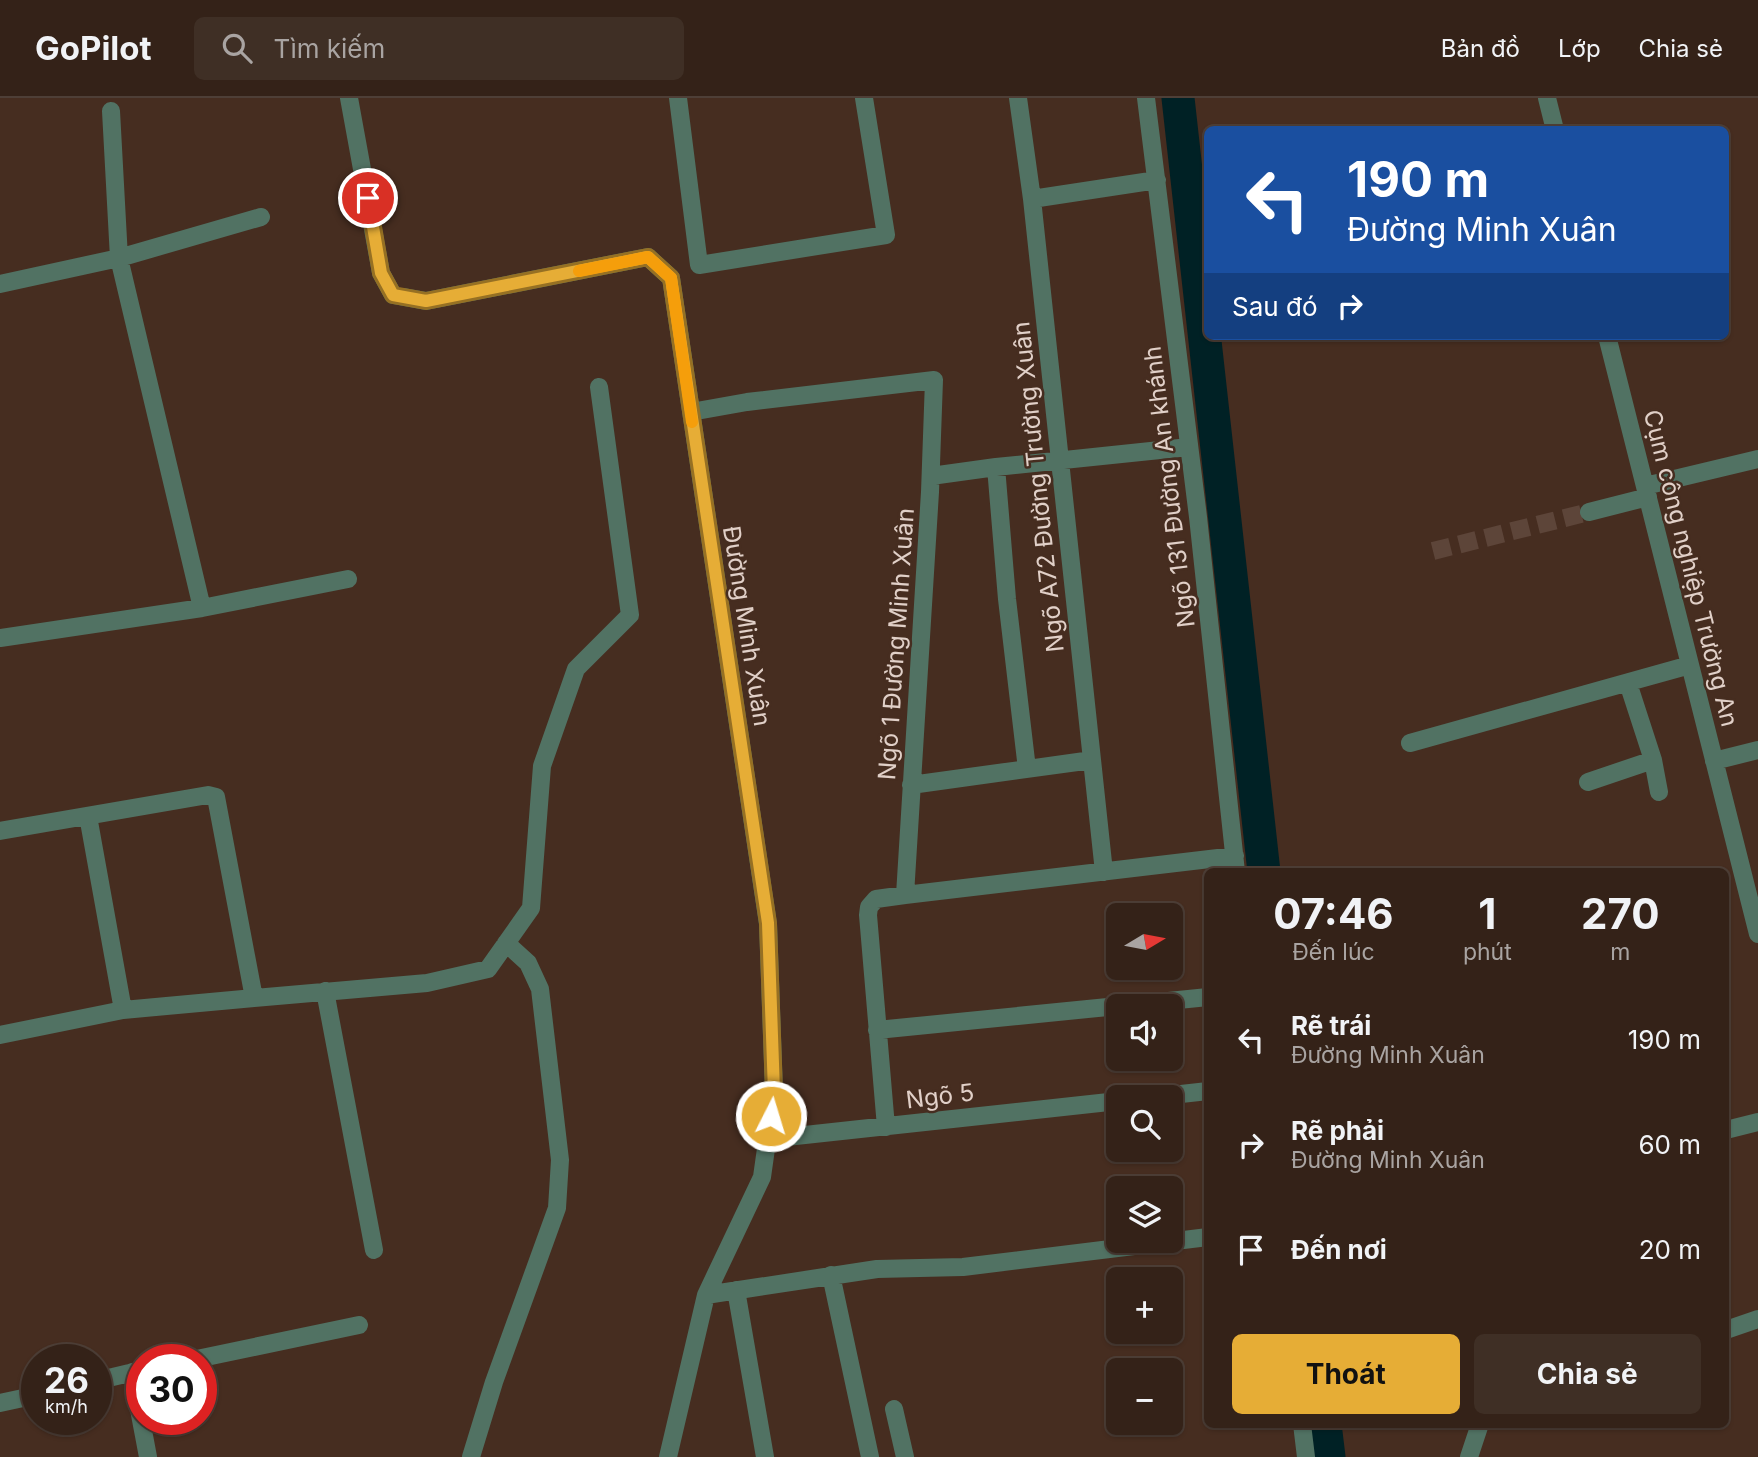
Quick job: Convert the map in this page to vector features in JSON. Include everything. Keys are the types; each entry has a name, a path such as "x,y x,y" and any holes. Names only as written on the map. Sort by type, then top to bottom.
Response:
{"street":[{"name":"Đường Minh Xuân","path":"349,98 381,273 393,295 426,301 648,257 671,278 768,923 774,1092 762,1177 706,1295 668,1457"},
{"path":"678,98 699,265 886,235 864,98"},
{"name":"Ngõ A72 Đường Trường Xuân","path":"1018,98 1032,199 1104,872"},
{"name":"Ngõ 131 Đường An khánh","path":"1146,98 1189,447 1235,864"},
{"path":"1547,98 1554,126"},
{"path":"111,111 119,258 202,608"},
{"path":"1032,199 1157,180"},
{"path":"0,284 119,258 261,217"},
{"name":"Cụm công nghiệp Trường An","path":"1608,340 1758,934"},
{"name":"Ngõ 1 Đường Minh Xuân","path":"691,412 747,402 934,380 931,476 905,895"},
{"path":"0,1035 124,1010 433,980 488,969 531,908 542,766 576,669 629,615 599,387"},
{"path":"931,476 1189,447"},
{"path":"1589,512 1758,459"},
{"path":"996,467 1006,599 1027,769"},
{"path":"0,638 202,608 348,579"},
{"path":"1410,743 1690,666"},
{"path":"1628,683 1653,760 1660,792"},
{"path":"1714,761 1758,750"},
{"path":"911,785 1092,760"},
{"path":"1588,782 1653,760"},
{"path":"0,831 208,795 216,797 254,998"},
{"path":"88,816 124,1010"},
{"path":"886,1128 867,915 876,898 1104,872 1235,864"},
{"path":"471,1457 494,1382 557,1208 558,1196 560,1160 540,989 528,963 506,943"},
{"path":"325,991 374,1250"},
{"path":"1183,1000 1204,997"},
{"path":"877,1030 1106,1007"},
{"path":"1183,1094 1204,1091"},
{"name":"Ngõ 5","path":"768,1139 1106,1102"},
{"path":"1729,1129 1758,1122"},
{"path":"706,1295 877,1269 963,1266 1204,1237"},
{"path":"831,1275 870,1457"},
{"path":"736,1290 765,1457"},
{"path":"1729,1329 1758,1319"},
{"path":"217,1355 359,1325"},
{"path":"0,1404 21,1399"},
{"path":"894,1409 905,1457"},
{"path":"1302,1428 1306,1457"},
{"path":"1469,1457 1479,1428"},
{"path":"145,1435 148,1457"}],"waterway":[{"path":"1178,98 1204,332"},
{"path":"1205,340 1264,868"},
{"path":"1325,1428 1329,1457"}],"tunnel":[{"path":"1433,551 1589,512"}],"slow traffic":[{"path":"579,271 648,257 671,278 692,422"}],"route":[{"path":"368,198 381,273 393,295 426,301 648,257 671,278 768,923 774,1092 771,1116"}]}
